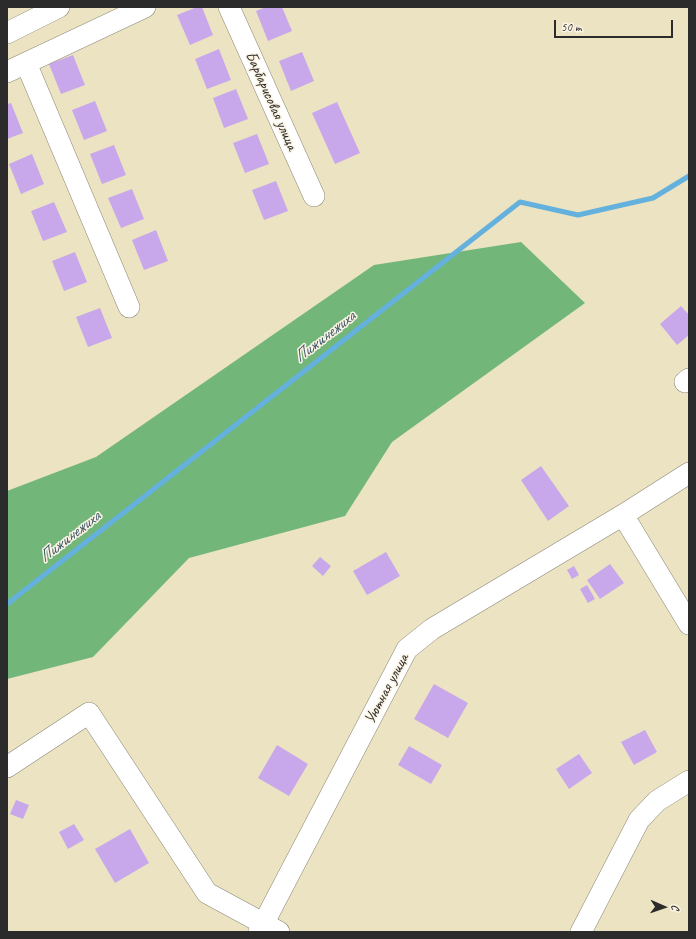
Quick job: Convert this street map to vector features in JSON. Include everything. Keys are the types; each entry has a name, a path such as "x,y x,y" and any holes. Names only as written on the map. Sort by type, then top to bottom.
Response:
{"street":[{"path":"7,32 59,7"},
{"path":"7,72 145,7"},
{"name":"Барбарисовая улица","path":"229,7 314,196"},
{"path":"26,64 129,307"},
{"name":"Уютная улица","path":"267,929 407,649 432,629 689,474"},
{"path":"623,515 689,624"},
{"path":"7,767 89,713 207,893 267,929"},
{"path":"581,932 639,820 657,801 689,781"}],"green space":[{"path":"521,242 585,303 392,442 345,516 189,558 93,657 7,679 7,491 96,457 374,265"}],"building":[{"path":"197,7 202,7 213,35 190,45 177,15"},
{"path":"266,7 282,7 292,31 268,41 256,11"},
{"path":"219,49 231,80 207,89 195,59"},
{"path":"302,52 314,81 291,91 279,61"},
{"path":"73,55 85,85 61,94 49,64"},
{"path":"236,89 248,119 224,128 213,98"},
{"path":"95,101 107,131 84,140 72,110"},
{"path":"337,102 360,153 335,164 312,113"},
{"path":"11,103 23,133 7,139 7,104"},
{"path":"257,134 269,164 245,173 233,143"},
{"path":"114,145 126,175 102,184 90,154"},
{"path":"32,154 44,184 21,194 9,164"},
{"path":"276,181 288,211 264,220 252,190"},
{"path":"132,189 144,219 121,228 108,198"},
{"path":"54,202 67,232 43,241 31,211"},
{"path":"156,230 168,261 144,270 132,240"},
{"path":"75,252 87,282 64,291 52,261"},
{"path":"681,306 689,315 689,335 677,345 660,324"},
{"path":"100,308 112,338 88,347 76,317"},
{"path":"541,466 569,506 548,521 521,480"},
{"path":"386,552 400,576 367,595 353,571"},
{"path":"320,557 331,566 323,576 312,566"},
{"path":"610,564 624,583 600,599 587,580"},
{"path":"574,566 579,575 572,579 567,570"},
{"path":"587,585 595,599 588,603 580,589"},
{"path":"434,684 468,703 448,738 414,719"},
{"path":"645,730 657,752 634,765 621,742"},
{"path":"277,745 308,764 289,796 258,778"},
{"path":"409,746 442,765 431,784 398,765"},
{"path":"579,754 592,773 569,789 556,769"},
{"path":"16,800 29,805 23,819 10,814"},
{"path":"74,824 84,840 68,849 59,832"},
{"path":"130,829 149,863 115,883 95,849"}],"waterway":[{"name":"Пижинежиха","path":"7,604 520,202 578,215 653,198 689,176"}]}
